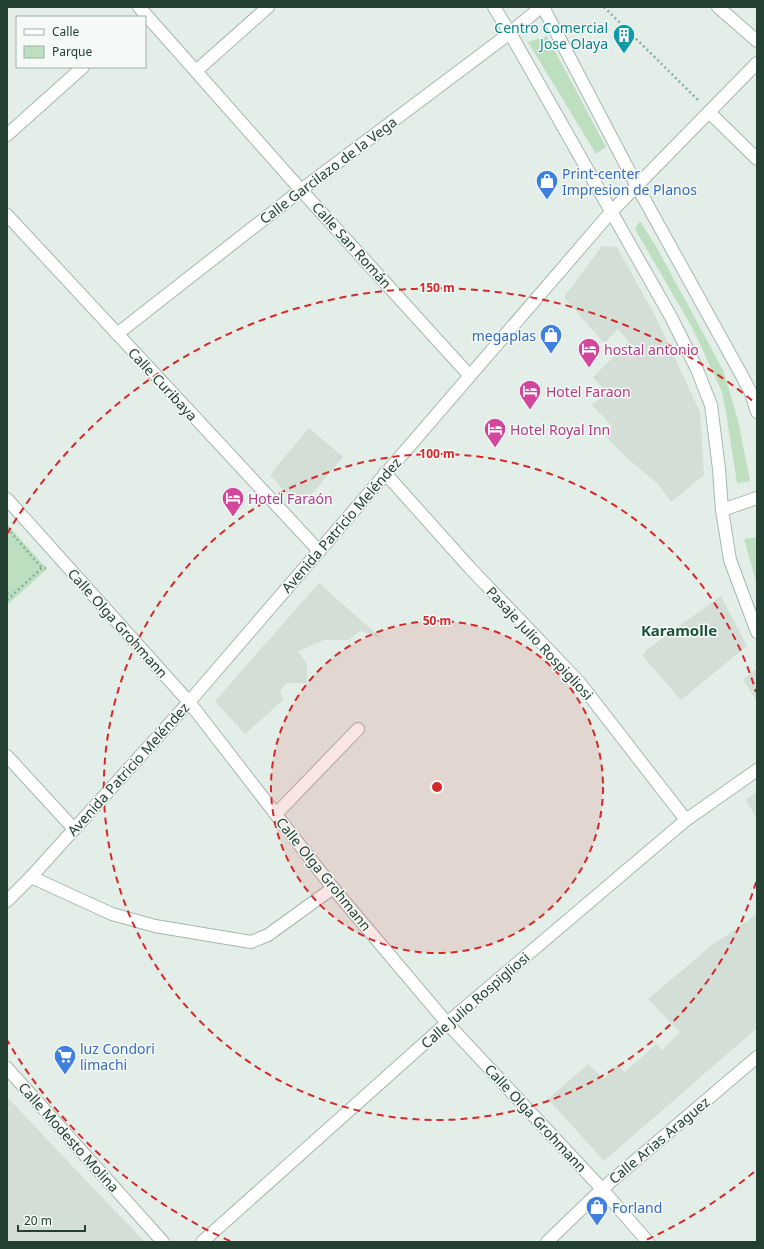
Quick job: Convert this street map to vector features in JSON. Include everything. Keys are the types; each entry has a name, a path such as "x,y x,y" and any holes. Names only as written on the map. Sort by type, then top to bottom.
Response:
{"street":[{"path":"196,71 268,7"},
{"path":"494,7 674,324 696,367 711,405 719,469 722,510 730,560 757,632"},
{"path":"542,7 637,186 741,374 751,393 757,412"},
{"name":"Calle Garcilazo de la Vega","path":"117,334 301,190 510,33 542,7"},
{"path":"718,7 757,41"},
{"name":"Calle San Román","path":"146,17 196,71 301,190 469,375"},
{"name":"Avenida Patricio Meléndez","path":"7,901 31,877 189,702 469,375 611,212 757,63"},
{"path":"7,135 81,68"},
{"path":"709,112 757,158"},
{"name":"Calle Curibaya","path":"7,216 319,551"},
{"name":"Pasaje Julio Rospigliosi","path":"385,473 470,568 579,682 686,820"},
{"path":"722,510 757,498"},
{"name":"Calle Olga Grohmann","path":"7,499 189,702 333,888 447,1023 602,1189 648,1242"},
{"path":"276,814 358,729"},
{"path":"7,756 74,829"},
{"name":"Calle Julio Rospigliosi","path":"202,1242 447,1023 686,820 757,770"},
{"path":"31,877 112,914 155,926 251,942 268,935 333,888"},
{"name":"Calle Arias Araguez","path":"547,1242 602,1189 757,1057"},
{"name":"Calle Modesto Molina","path":"7,1068 163,1242"}],"path":[{"path":"604,7 709,112"},
{"path":"7,528 42,568 7,600"},
{"path":"7,593 11,597"}],"shaded area":[{"path":"602,246 617,247 657,320 700,412 704,475 671,502 658,484 626,457 604,435 612,426 592,405 607,393 593,377 629,342 618,329 604,343 564,297"},
{"path":"309,428 343,457 305,502 292,500 270,475"},
{"path":"319,583 381,638 360,631 349,640 324,640 298,651 307,664 307,683 287,683 280,690 283,700 245,734 215,701"},
{"path":"721,596 747,646 681,700 643,656 646,650"},
{"path":"756,669 757,671 757,702 743,679"},
{"path":"757,791 757,819 746,800"},
{"path":"757,912 757,1028 604,1161 548,1099 588,1064 604,1079 617,1065 625,1072 656,1044 662,1050 680,1032 648,999 711,946 749,920"},
{"path":"7,1097 93,1188 145,1242 7,1242"}],"green space":[{"path":"547,36 606,147 596,154 528,42"},
{"path":"640,221 657,248 723,370 738,420 750,481 737,483 722,392 693,329 635,229"},
{"path":"7,524 47,569 7,605"},
{"path":"757,537 757,585 744,539"}],"place":[{"name":"Centro Comercial Jose Olaya","path":"624,54"},
{"name":"Print-center Impresion de Planos","path":"547,200"},
{"name":"megaplas","path":"551,354"},
{"name":"hostal antonio","path":"589,368"},
{"name":"Hotel Faraon","path":"530,410"},
{"name":"Hotel Royal Inn","path":"495,448"},
{"name":"Hotel Faraón","path":"233,518"},
{"name":"luz Condori limachi","path":"65,1076"},
{"name":"Forland","path":"597,1226"}],"district":[{"name":"Karamolle","path":"679,630"}]}
